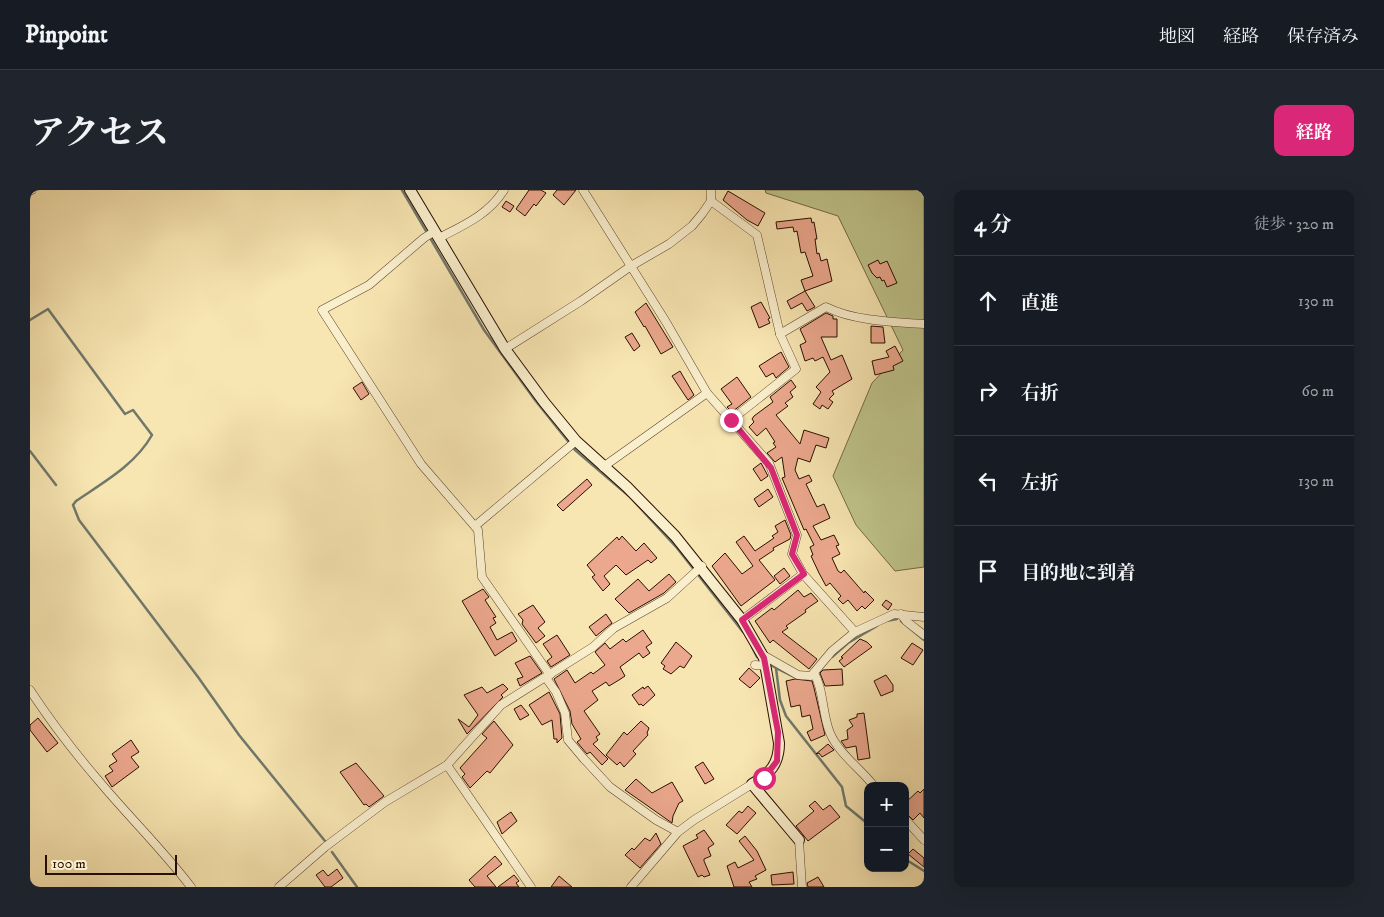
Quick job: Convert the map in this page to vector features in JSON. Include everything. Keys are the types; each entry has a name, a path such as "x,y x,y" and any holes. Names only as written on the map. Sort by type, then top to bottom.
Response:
{"street":[{"path":"410,190 433,235 505,349 573,444 603,467 648,508 698,570 742,620 763,662 777,724 779,752 770,773 678,832 630,887"},
{"path":"504,190 490,209 478,218 433,235 369,285 322,310 421,464 475,526 480,535 482,577 556,692 565,713 568,740 610,786 656,820 678,832"},
{"path":"583,190 707,393 771,468 797,535 792,554 804,574 855,632"},
{"path":"505,349 581,301 631,266 669,244 692,226 711,201 711,190"},
{"path":"711,201 757,235 780,334 796,369 731,420"},
{"path":"780,334 826,307 835,312 856,316 924,324"},
{"path":"603,467 707,393"},
{"path":"475,526 573,444"},
{"path":"279,887 325,847 385,802 447,765 502,705 593,647 614,628 667,598 698,570"},
{"path":"742,620 804,574"},
{"path":"763,662 801,676 811,676 815,674 832,651 855,632 885,617 901,614 924,617"},
{"path":"901,614 906,621 924,635"},
{"path":"815,674 828,724 838,748 859,767 871,782"},
{"path":"30,690 63,737 98,781 192,887"},
{"path":"447,765 531,887"},
{"path":"752,784 799,840 802,887"},
{"path":"909,823 924,840"}],"green space":[{"path":"765,190 924,190 924,567 895,571 856,525 833,476 872,383 903,350 838,216 766,193"}],"building":[{"path":"529,190 541,190 546,193 525,216 516,209"},
{"path":"557,190 576,190 564,205 553,195"},
{"path":"728,191 765,213 758,226 747,220 723,200"},
{"path":"506,201 514,206 510,212 502,207"},
{"path":"811,218 812,223 814,222 817,239 815,239 817,254 819,253 821,261 827,259 832,281 805,291 801,280 813,276 805,252 801,253 797,231 794,232 793,227 777,229 776,222"},
{"path":"878,260 880,264 887,261 897,283 887,287 884,280 882,281 880,277 877,278 872,273 868,265"},
{"path":"805,291 815,307 807,311 802,303 791,309 787,301"},
{"path":"761,302 770,318 768,319 770,323 759,328 751,307"},
{"path":"646,303 673,347 661,354 635,312"},
{"path":"826,313 833,316 833,319 837,319 837,337 821,337 831,360 842,355 852,379 832,391 834,394 829,399 833,402 828,409 822,405 820,409 813,404 821,392 816,387 830,372 823,357 815,361 813,358 805,361 800,345 806,342 800,329"},
{"path":"871,326 883,327 885,343 871,343"},
{"path":"632,333 640,346 634,351 625,337"},
{"path":"895,346 903,361 893,366 894,370 875,375 872,361 889,357 886,351"},
{"path":"781,352 789,367 776,378 773,373 766,377 759,366"},
{"path":"680,371 694,395 688,400 672,376"},
{"path":"737,377 751,397 732,412 727,407 732,404 721,389"},
{"path":"791,380 796,387 790,392 793,397 785,403 788,406 776,415 800,444 804,430 829,438 826,448 816,445 810,462 798,458 795,470 799,479 809,475 812,481 806,484 817,507 824,504 830,518 813,526 821,540 834,535 839,545 836,546 840,554 832,558 838,571 841,573 844,570 864,593 865,591 874,600 865,609 862,606 857,611 848,600 843,604 838,599 841,596 830,583 826,586 811,556 813,555 810,547 814,545 806,529 804,530 782,478 785,477 782,457 775,462 767,453 776,447 773,443 775,442 766,428 757,436 749,427 754,422 752,419 754,416 773,402 770,397"},
{"path":"362,382 369,394 361,400 353,388"},
{"path":"761,463 768,476 761,481 753,469"},
{"path":"587,479 592,485 563,511 557,505"},
{"path":"768,489 773,497 759,507 754,499"},
{"path":"785,520 791,535 790,539 773,548 774,550 759,560 775,580 741,606 712,566 725,553 742,574 753,566 736,542 744,536 755,551 774,538 772,536 778,532 775,526"},
{"path":"622,536 636,551 644,543 657,558 651,563 648,560 626,575 616,565 604,576 610,584 603,591 592,577 595,575 587,565 617,537 619,540"},
{"path":"784,568 790,576 780,584 774,576"},
{"path":"669,574 676,582 664,593 629,613 615,599 638,579 649,591"},
{"path":"483,589 489,597 485,600 496,617 493,618 496,623 490,627 497,640 512,632 517,641 495,656 462,601"},
{"path":"798,590 804,597 811,593 818,601 786,626 788,628 782,632 817,659 809,669 773,640 770,643 755,621 772,608 774,610"},
{"path":"886,600 892,604 888,610 882,605"},
{"path":"533,605 545,622 538,628 545,636 536,643 522,624 523,620 518,614"},
{"path":"606,614 612,623 596,636 589,627"},
{"path":"643,630 652,643 646,647 650,653 643,658 639,653 620,667 625,676 609,686 606,682 592,691 598,700 584,711 600,734 596,737 598,740 593,744 608,759 602,765 590,752 587,754 577,742 581,739 572,724 570,711 554,679 567,670 575,683 591,672 593,674 605,665 595,652 605,643 610,649 623,639 626,642"},
{"path":"557,635 570,655 551,667 547,661 552,657 543,644"},
{"path":"860,639 872,647 844,667 839,661 843,658 841,657"},
{"path":"676,642 692,656 684,668 680,666 671,674 663,669 665,666 661,663"},
{"path":"912,643 923,650 913,665 901,658"},
{"path":"530,656 542,673 520,686 517,679 523,677 515,663"},
{"path":"749,668 760,678 750,688 739,679"},
{"path":"842,669 843,685 825,686 820,673 823,670"},
{"path":"886,675 893,685 893,691 881,696 874,681"},
{"path":"795,679 812,681 814,688 825,735 811,741 807,732 813,729 810,715 802,717 800,705 791,707 786,681"},
{"path":"503,684 508,689 501,695 503,697 467,734 458,719 469,727 478,715 464,695 482,687 487,693"},
{"path":"648,686 655,695 643,706 639,705 632,695 643,687 644,689"},
{"path":"549,692 560,714 562,738 557,743 557,739 554,739 552,720 542,725 529,705"},
{"path":"521,705 529,715 520,720 514,709"},
{"path":"864,713 870,758 858,760 856,746 846,748 841,741 848,739 847,730 853,726 849,720 857,717 857,714"},
{"path":"38,718 58,743 47,752 30,730 30,725"},
{"path":"494,721 513,745 490,773 487,771 470,788 462,777 465,774 460,768 487,738 482,734"},
{"path":"641,721 649,728 648,735 633,751 636,754 624,767 620,762 617,765 606,755 624,732 627,735"},
{"path":"131,740 139,752 131,757 139,767 112,787 105,776 113,771 109,766 117,761 112,754"},
{"path":"828,744 834,750 822,757 819,753 816,754"},
{"path":"703,762 714,779 705,784 695,767"},
{"path":"356,763 384,796 369,807 366,804 364,805 340,772"},
{"path":"636,779 652,793 672,782 683,801 679,803 672,823 625,790"},
{"path":"924,789 924,818 920,813 913,820 909,816 909,799 918,791 920,793"},
{"path":"815,801 823,810 830,805 840,817 808,841 796,826 814,811 809,806"},
{"path":"748,806 756,813 737,834 726,825 739,811 742,813"},
{"path":"511,812 517,821 502,834 497,822"},
{"path":"704,830 714,844 708,848 711,856 704,859 710,875 698,877 683,846 698,838 696,835"},
{"path":"656,833 661,844 640,868 625,855 632,848 634,850 645,838 650,841"},
{"path":"745,836 757,851 766,870 755,876 757,879 749,882 752,887 734,887 727,866 735,862 738,868 754,860 739,841"},
{"path":"913,849 924,858 924,867 909,855"},
{"path":"495,856 502,864 487,876 496,887 475,887 469,880"},
{"path":"337,869 343,878 331,887 325,887 316,875 323,870 328,876"},
{"path":"793,872 794,884 772,885 771,875"},
{"path":"514,875 519,881 516,883 519,887 498,887"},
{"path":"559,876 572,887 551,887"},
{"path":"818,877 824,887 808,887 807,883"}],"waterway":[{"path":"402,190 484,330 535,400 575,450 630,497 677,548 743,632"},
{"path":"30,320 48,309 125,414 133,410 152,435 145,446 128,464 76,501 73,505 79,520 198,677 239,735 325,841"},
{"path":"30,451 56,485"},
{"path":"886,621 897,619"},
{"path":"901,621 924,640"},
{"path":"832,657 848,643 877,626"},
{"path":"752,647 760,659"},
{"path":"769,664 776,668 780,700 786,716 842,787 846,806 864,821"},
{"path":"776,668 794,677"},
{"path":"332,852 357,887"},
{"path":"909,862 924,871"}],"route":[{"path":"731,420 769,463 797,535 792,554 804,574 742,620 753,636 764,658 778,732 779,752 777,761 770,773 764,778"}]}
